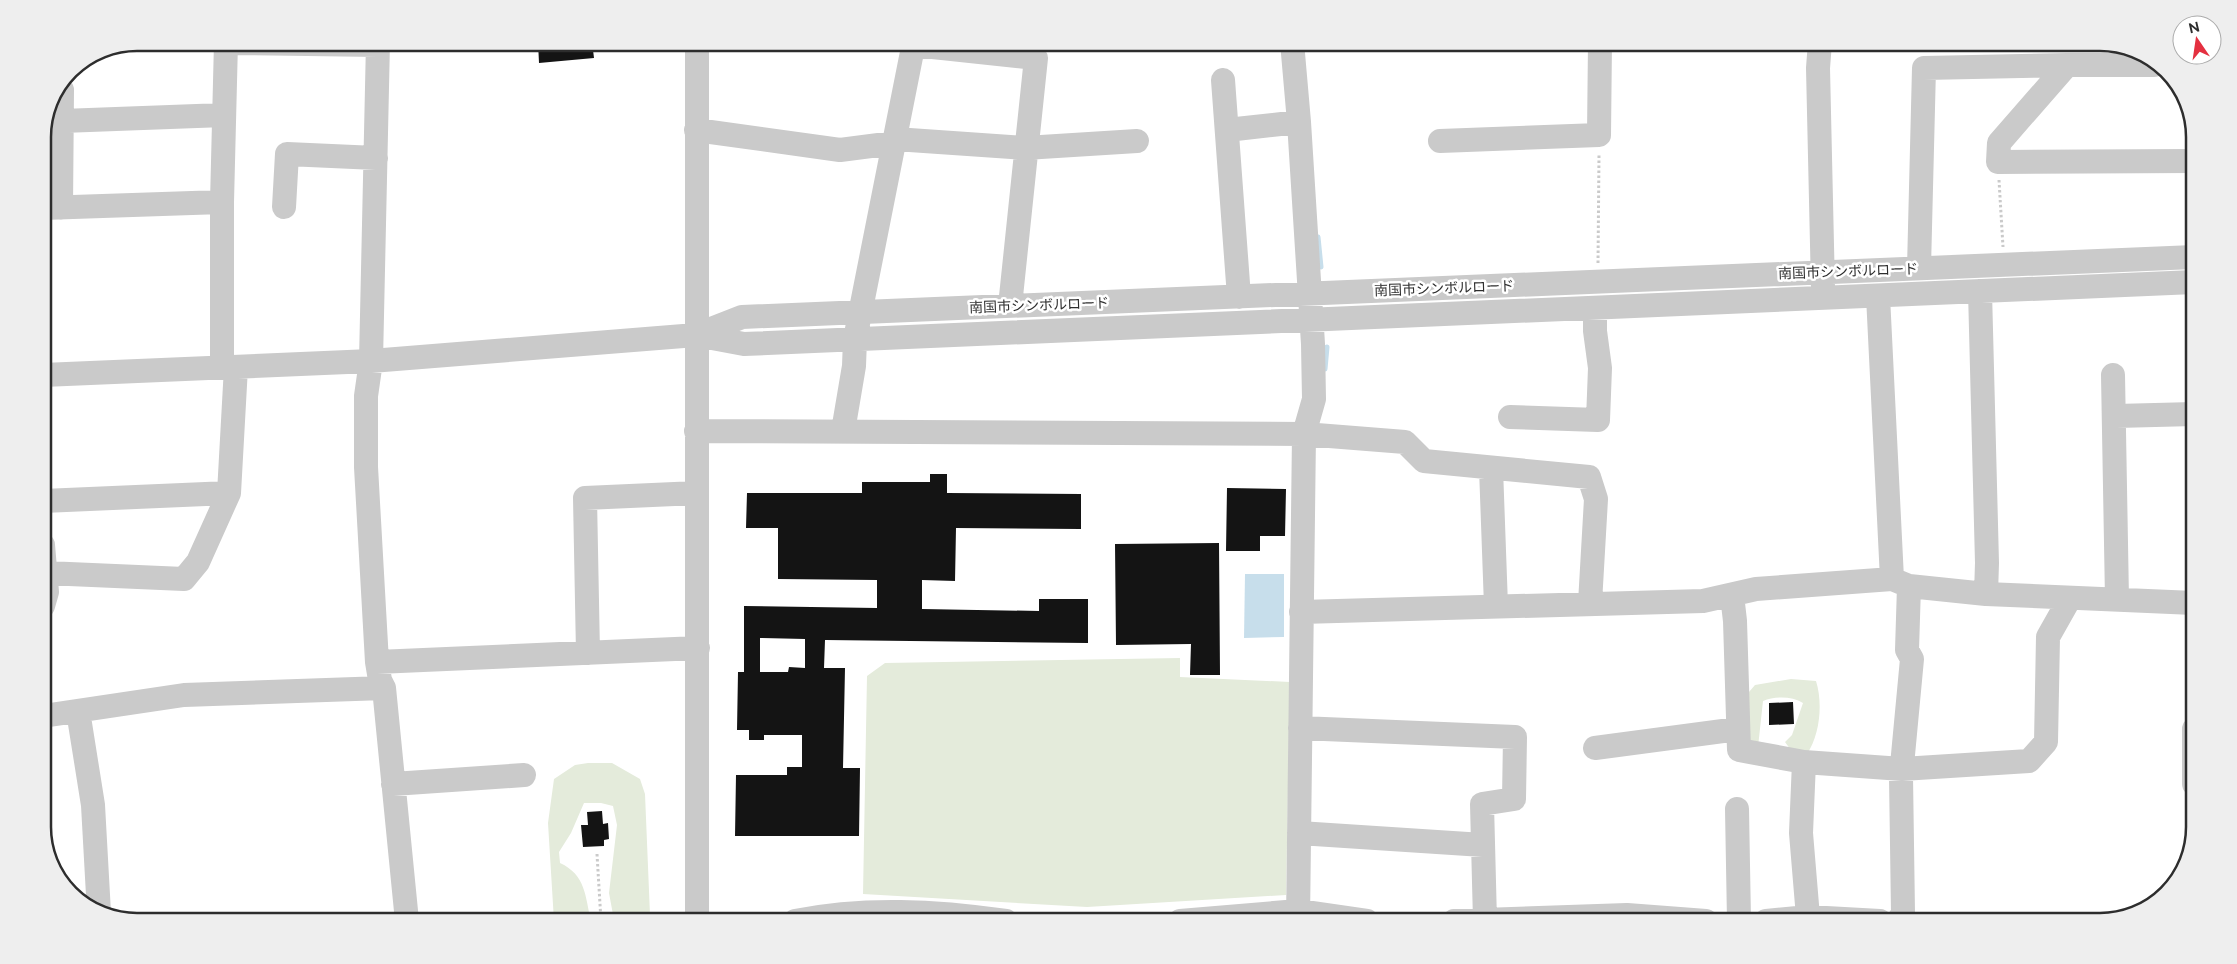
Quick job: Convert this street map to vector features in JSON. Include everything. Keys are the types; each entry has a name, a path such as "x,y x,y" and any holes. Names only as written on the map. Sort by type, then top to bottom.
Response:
{"street":[{"path":"51,572 184,578 198,562 229,493 229,367 222,202 224,115 230,51"},
{"path":"378,51 371,361 366,396 366,467 377,662 380,680 384,688 406,913"},
{"path":"697,51 697,913"},
{"path":"843,431 854,366 854,339 913,51"},
{"path":"975,51 1036,58 1025,148 1010,306"},
{"path":"1293,51 1311,294 1314,399 1304,434 1298,913"},
{"path":"1440,141 1600,135 1600,51"},
{"path":"1816,51 1824,298"},
{"path":"1919,268 1924,68 2144,64"},
{"path":"2066,65 1999,143 1998,162 2186,160"},
{"path":"1223,80 1239,297"},
{"path":"62,96 62,121 52,208 222,202"},
{"path":"62,121 224,115"},
{"path":"1228,130 1299,122"},
{"path":"696,130 840,150 895,141 1025,148 1137,141"},
{"path":"284,207 287,154 376,158"},
{"name":"南国市シンボルロード","path":"696,335 742,317 2186,257"},
{"name":"南国市シンボルロード","path":"696,335 744,344 2186,282"},
{"path":"1980,291 1987,563 1986,594"},
{"path":"1878,296 1907,650 1912,659 1902,769 1903,913"},
{"path":"1510,417 1598,420 1600,368 1595,331 1595,308"},
{"path":"51,375 371,361 696,335"},
{"path":"2113,375 2116,416 2117,599"},
{"path":"2116,416 2186,414"},
{"path":"696,431 1304,434 1405,442 1424,461 1588,477 1596,499 1590,604"},
{"path":"1491,468 1496,606"},
{"path":"51,501 229,493"},
{"path":"588,653 585,498 697,493"},
{"path":"1301,612 1703,600 1756,589 1901,582 1986,594 2186,603"},
{"path":"1732,595 1735,621 1739,750 1804,762 1902,769 2029,761 2046,742 2048,637 2070,598"},
{"path":"377,662 698,648"},
{"path":"51,715 184,695 384,688"},
{"path":"78,710 93,805 98,903"},
{"path":"1300,728 1515,737 1514,799 1482,804 1485,913"},
{"path":"1595,748 1738,729"},
{"path":"1804,762 1801,833 1808,913"},
{"path":"393,784 524,775"},
{"path":"1737,809 1739,913"},
{"path":"1299,833 1483,845"},
{"path":"851,913 870,911 914,913"},
{"path":"1259,913 1277,911 1285,913"}],"path":[{"path":"1598,272 1600,135"},
{"path":"1998,162 2003,253"},
{"path":"597,854 600,913"}],"green space":[{"path":"1180,658 1180,677 1290,682 1286,895 1087,907 863,894 867,676 885,663"},
{"path":"1791,679 1816,681 1818,690 1819,719 1815,738 1807,754 1793,753 1785,742 1792,735 1803,703 1789,698 1763,701 1758,747 1746,744 1749,692 1755,685"},
{"path":"612,763 640,779 645,794 650,913 613,913 609,893 617,825 613,806 601,803 584,803 571,833 559,852 560,863 569,868 580,880 589,913 554,913 548,823 554,779 575,765"}],"water":[{"path":"1245,574 1284,574 1284,637 1244,638"}],"building":[{"path":"538,51 593,51 594,58 539,63"},
{"path":"930,474 947,474 947,493 1081,494 1081,529 956,528 955,581 922,580 922,609 1039,611 1039,599 1088,599 1088,643 825,640 824,668 845,668 843,768 860,768 859,836 735,836 736,775 787,775 787,767 802,767 802,735 764,735 764,740 749,740 749,730 737,730 738,672 744,672 744,606 877,608 877,580 778,579 778,528 746,528 747,493 862,493 862,482 930,482","holes":["760,638 805,639 805,668 789,667 788,672 760,672"]},
{"path":"1227,488 1286,489 1285,536 1260,536 1260,551 1226,551"},
{"path":"1219,543 1220,675 1190,675 1191,644 1116,645 1115,544"},
{"path":"1793,702 1794,724 1769,725 1769,703"},
{"path":"602,811 603,824 608,823 609,839 604,840 604,846 583,847 581,825 588,825 587,812"}],"waterway":[{"path":"1318,237 1321,267"},
{"path":"1325,369 1327,347"}]}
